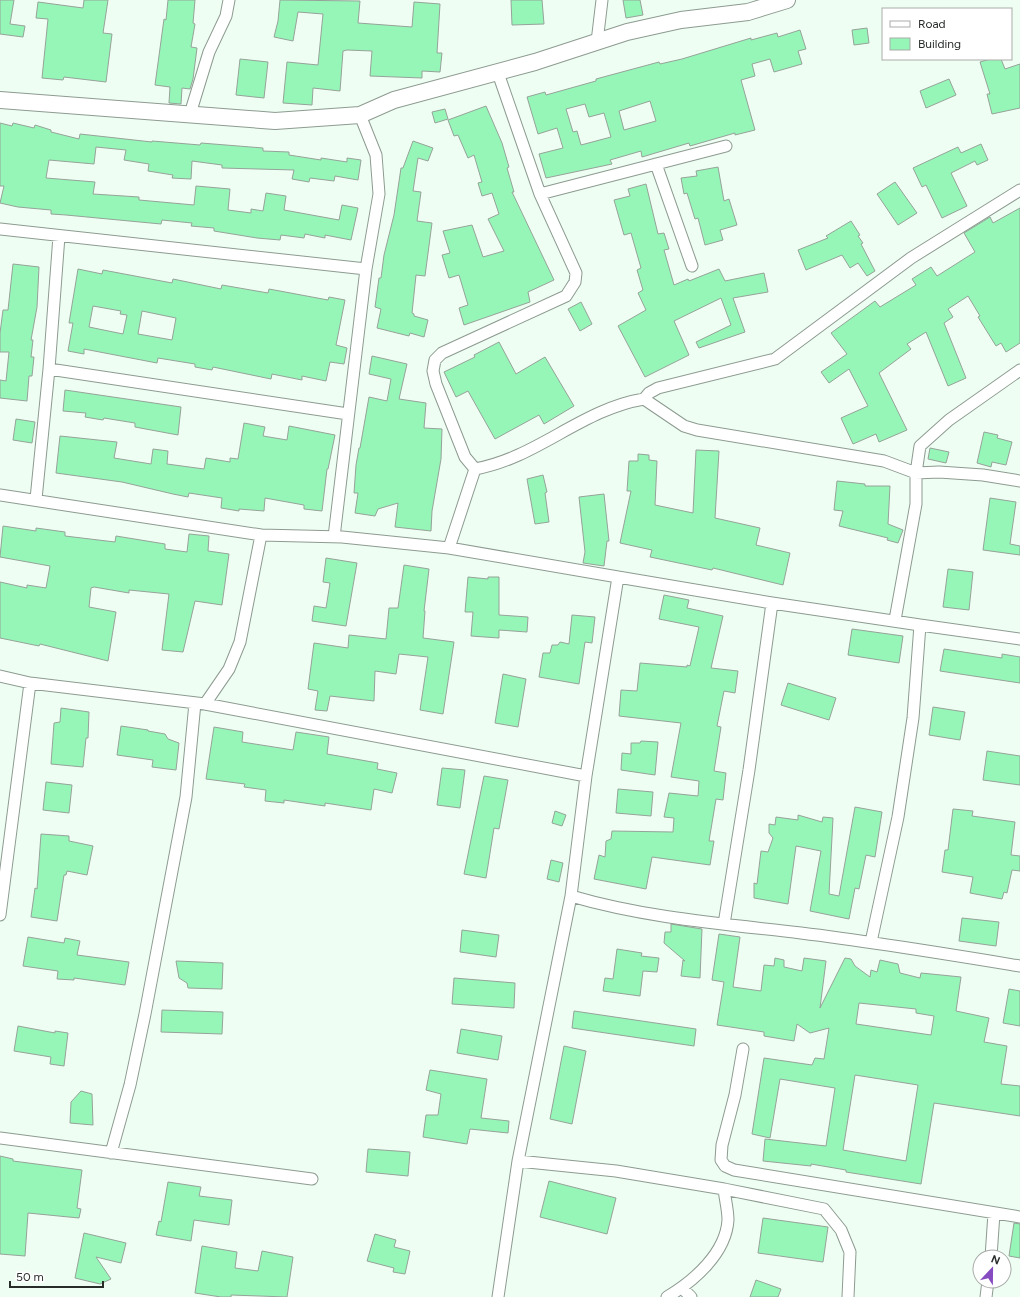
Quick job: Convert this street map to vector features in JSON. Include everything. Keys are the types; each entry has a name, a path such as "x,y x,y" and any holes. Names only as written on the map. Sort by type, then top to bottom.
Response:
{"street":[{"path":"190,114 209,52 226,16 229,0"},
{"path":"597,42 602,0"},
{"path":"0,100 275,121 360,115 394,100 498,72 627,32 680,20 748,12 787,0"},
{"path":"475,469 465,457 436,384 433,371 435,360 442,353 566,296 570,292 575,282 576,273 540,194 498,72"},
{"path":"334,537 366,270 379,194 376,155 360,115"},
{"path":"540,194 726,146"},
{"path":"656,164 692,266"},
{"path":"475,469 493,466 519,456 591,416 631,401 644,398 658,388 775,359 911,258 1020,190"},
{"path":"0,229 366,270"},
{"path":"36,499 49,369 59,236"},
{"path":"49,369 348,414"},
{"path":"895,620 916,504 916,473 918,455 922,443 949,420 1020,370"},
{"path":"644,398 684,426 691,428 884,461 916,473 939,472 983,475 1020,481"},
{"path":"449,548 475,469"},
{"path":"0,495 36,499 261,536 334,537 449,548 772,603 1020,639"},
{"path":"111,1153 130,1085 145,1014 186,797 200,704 229,669 240,642 261,536"},
{"path":"498,1297 518,1161 572,896 586,776 618,577"},
{"path":"724,924 749,770 772,603"},
{"path":"871,942 898,817 913,718 920,625"},
{"path":"0,676 30,683 200,704 586,776"},
{"path":"0,915 30,683"},
{"path":"572,896 601,905 724,924 871,942 1020,966"},
{"path":"743,1049 735,1095 722,1145 721,1160 726,1166 734,1170 1020,1217"},
{"path":"0,1138 312,1179"},
{"path":"518,1161 616,1171 724,1189 824,1209 842,1230 850,1252 848,1297"},
{"path":"667,1297 682,1288 708,1264 724,1239 728,1220 724,1189"},
{"path":"992,1249 994,1213"},
{"path":"682,1288 691,1297"}],"building":[{"path":"0,0 14,0 10,24 25,26 23,37 0,34"},
{"path":"84,0 108,0 103,33 112,34 106,82 64,77 63,80 42,78 48,19 36,18 38,2 83,8"},
{"path":"168,0 195,0 193,23 195,24 191,47 197,48 193,79 190,89 182,88 181,104 169,103 170,87 155,85"},
{"path":"280,0 360,1 358,23 412,27 414,2 440,4 437,53 442,53 440,72 422,71 422,78 370,76 372,51 347,50 343,51 340,91 313,88 312,105 283,103 287,62 318,65 323,14 298,12 293,41 274,37 278,21"},
{"path":"511,0 542,0 544,24 512,25"},
{"path":"623,0 640,0 643,15 626,18"},
{"path":"867,28 869,43 854,45 852,30"},
{"path":"800,30 806,49 798,51 802,64 774,72 770,59 752,64 755,76 741,80 755,130 735,135 735,133 690,146 689,143 642,157 641,151 610,160 612,164 546,178 539,154 563,148 557,128 538,134 527,97 545,92 546,95 596,81 596,79 659,62 660,64 682,59 751,38 751,40 777,33 778,37","holes":["650,101 656,121 624,130 619,111","585,104 589,117 604,113 611,137 581,145 577,131 573,132 566,109"]},
{"path":"240,59 268,62 264,98 236,95"},
{"path":"987,60 1001,60 1005,69 1020,64 1020,108 992,114 987,94 990,94 980,62"},
{"path":"949,79 956,95 926,108 920,91"},
{"path":"486,106 502,143 509,167 507,168 514,192 512,192 554,280 528,292 530,302 464,325 459,308 468,305 459,275 449,278 442,255 450,253 443,231 472,225 483,257 504,251 488,219 499,214 492,193 482,196 478,183 482,182 474,155 468,158 458,135 454,136 448,120"},
{"path":"445,109 448,119 435,123 432,112"},
{"path":"0,123 12,126 13,123 34,128 35,125 51,130 51,132 79,139 80,134 152,142 200,145 201,143 263,148 263,151 289,152 289,155 321,160 321,158 347,162 347,158 361,160 358,180 335,176 334,181 310,178 309,182 292,179 294,170 222,168 222,165 192,161 191,179 172,178 173,175 148,171 149,164 124,160 126,150 96,147 94,164 49,160 46,178 95,182 93,194 139,197 139,200 194,205 196,186 230,189 228,210 251,213 251,209 263,211 266,193 286,196 284,210 339,220 342,205 358,208 351,240 325,235 325,238 305,234 304,238 281,235 280,240 257,238 214,231 214,228 191,226 192,223 162,220 161,224 51,214 51,210 18,207 0,203 4,186 0,186"},
{"path":"413,141 433,148 428,161 418,158 413,191 421,192 417,221 432,223 425,276 416,275 412,313 414,316 428,320 424,337 410,333 409,336 377,328 381,309 375,307 379,278 381,278 384,255 394,215 401,168 403,168"},
{"path":"981,144 988,160 977,165 975,161 951,173 967,206 942,218 926,185 922,187 913,168 958,147 961,153"},
{"path":"718,167 724,201 729,199 737,225 720,230 723,240 705,245 698,218 695,219 687,193 684,194 681,178 697,176 696,171"},
{"path":"895,182 917,213 898,225 877,194"},
{"path":"646,184 658,234 664,233 669,249 664,250 674,285 688,279 689,281 719,269 725,281 764,273 768,292 733,298 745,332 699,348 696,342 731,325 721,298 674,321 689,355 645,377 618,326 646,310 638,293 643,290 637,270 641,268 631,233 624,235 614,200 630,196 628,189"},
{"path":"1020,208 1020,343 1006,352 1001,343 996,346 978,317 980,316 968,296 948,309 953,317 944,323 966,378 948,386 926,332 907,344 911,349 879,373 907,430 879,442 876,434 853,444 841,418 868,406 849,369 829,383 821,372 847,354 831,333 875,301 880,307 916,285 912,279 931,267 937,276 975,252 964,233 990,217 993,223"},
{"path":"851,221 860,235 858,236 863,243 861,244 875,271 867,276 858,263 850,268 842,255 806,270 798,250 828,238 826,236"},
{"path":"13,264 39,267 37,307 31,340 33,340 31,357 34,357 32,376 29,376 27,401 0,398 0,380 6,381 9,352 0,352 0,333 3,310 8,310"},
{"path":"78,269 102,274 103,270 172,283 173,279 221,289 222,285 268,293 269,289 328,300 329,297 345,300 336,345 347,348 344,364 330,362 326,381 302,376 302,380 272,374 271,379 213,367 212,370 195,367 195,364 158,358 157,363 84,349 84,354 68,351 73,323 69,323","holes":["93,306 121,311 120,314 127,315 123,334 89,327","142,311 176,318 172,340 138,334"]},
{"path":"581,302 592,324 580,331 568,309"},
{"path":"499,342 516,374 545,357 574,406 544,424 539,415 495,439 468,391 456,397 444,372 475,357 474,355"},
{"path":"372,356 407,364 399,399 426,403 424,428 442,429 441,459 432,511 431,531 395,527 398,503 378,509 375,516 355,513 358,493 354,493 356,465 369,397 387,401 391,379 369,374"},
{"path":"65,390 181,407 178,435 135,427 135,423 104,418 103,420 85,417 86,413 63,411"},
{"path":"16,419 35,422 32,443 13,440"},
{"path":"244,423 265,427 263,436 287,440 289,426 335,435 327,469 322,511 304,509 304,505 265,498 264,511 239,509 239,511 221,508 222,498 189,493 188,497 122,482 56,473 60,436 117,442 114,458 151,464 153,449 168,451 167,464 204,469 206,458 230,462 230,458 238,459"},
{"path":"984,432 998,435 997,438 1012,442 1006,465 992,462 991,467 977,463"},
{"path":"930,448 949,452 946,463 928,459"},
{"path":"696,450 719,451 715,518 760,528 756,545 790,553 783,585 713,568 712,570 650,557 652,550 620,543 631,491 627,491 629,461 638,461 638,454 649,455 649,460 657,461 655,505 693,513"},
{"path":"543,475 547,492 545,493 549,522 535,524 527,479"},
{"path":"837,481 865,484 865,486 890,486 888,524 903,530 898,543 887,540 888,538 839,526 843,511 834,510"},
{"path":"604,494 609,541 607,541 604,566 583,563 585,552 579,497"},
{"path":"990,498 1016,502 1010,544 1020,546 1020,555 983,550"},
{"path":"3,526 36,531 36,528 65,532 65,536 115,542 116,536 165,544 165,549 187,552 189,534 209,536 208,551 229,554 222,605 195,601 183,652 162,650 169,594 129,590 129,593 94,587 91,588 89,607 116,612 108,661 40,644 39,646 0,638 0,582 27,588 27,585 46,588 50,566 0,557"},
{"path":"326,558 357,563 346,626 312,621 314,606 326,608 330,583 323,582"},
{"path":"404,565 429,569 424,611 423,638 454,642 443,714 420,710 428,657 399,654 396,674 375,671 374,701 330,696 327,711 315,710 318,691 308,689 314,643 348,648 349,635 386,639 389,608 398,608"},
{"path":"948,569 973,572 969,610 943,607"},
{"path":"468,577 488,579 488,577 499,577 499,615 528,617 527,632 499,630 499,638 471,636 473,612 465,612"},
{"path":"664,595 689,600 687,608 723,616 711,668 738,671 735,693 724,691 717,726 721,727 714,771 726,773 723,800 716,799 709,841 714,841 710,865 652,857 646,889 594,879 599,855 605,857 606,841 611,839 612,831 673,832 674,818 664,817 669,793 698,796 699,781 671,777 681,723 619,716 621,690 637,691 640,663 690,666 699,627 659,619"},
{"path":"572,615 595,617 592,643 585,642 579,684 539,677 543,653 550,653 552,645 558,645 560,642 569,644"},
{"path":"852,629 903,636 899,663 848,655"},
{"path":"944,649 1002,658 1002,654 1020,657 1020,683 940,671"},
{"path":"503,674 526,679 518,727 495,723"},
{"path":"788,683 836,698 829,720 781,705"},
{"path":"933,707 965,712 960,740 929,735"},
{"path":"61,708 89,712 88,738 86,738 83,767 51,764 54,723 60,722"},
{"path":"121,726 165,734 168,739 179,743 176,770 152,767 153,760 117,755"},
{"path":"214,727 243,732 242,742 293,750 296,732 329,737 327,754 378,763 377,769 397,773 392,793 374,789 371,810 325,803 325,806 284,800 284,803 265,801 266,790 244,787 245,784 206,779"},
{"path":"641,741 658,742 655,775 621,770 622,753 631,754 631,743 640,743"},
{"path":"987,751 1020,756 1020,785 983,780"},
{"path":"442,768 465,770 460,808 437,805"},
{"path":"484,776 508,780 499,829 494,828 486,878 464,874"},
{"path":"46,782 72,785 69,813 43,810"},
{"path":"618,789 653,792 651,816 616,813"},
{"path":"855,807 882,812 875,857 866,855 859,889 855,888 849,919 810,911 821,851 796,846 788,904 754,898 754,883 757,884 761,851 768,852 773,838 769,833 769,824 775,825 776,817 798,820 798,815 822,822 823,817 833,818 829,894 839,896"},
{"path":"953,809 973,811 972,816 1015,822 1011,855 1020,856 1020,871 1012,870 1007,893 1004,892 1002,899 970,893 973,877 942,872 945,850 948,850"},
{"path":"555,811 566,815 562,826 552,823"},
{"path":"41,834 69,836 69,841 93,846 87,875 67,871 66,875 64,875 57,921 31,917 35,888 37,889"},
{"path":"551,860 563,863 559,882 547,879"},
{"path":"962,918 999,922 996,946 959,941"},
{"path":"671,924 702,929 700,978 681,976 683,960 685,961 664,943 665,932 671,932"},
{"path":"462,930 499,935 496,957 460,952"},
{"path":"719,934 740,937 733,987 761,991 764,965 774,966 775,958 784,960 784,967 802,971 804,958 826,961 820,1008 845,958 851,959 855,966 870,977 871,970 877,972 880,960 898,964 900,973 920,978 921,973 961,977 956,1011 989,1018 984,1042 1007,1046 1001,1084 1020,1086 1020,1116 934,1103 921,1184 846,1172 846,1170 811,1164 811,1166 763,1161 765,1139 826,1146 835,1088 780,1079 770,1138 752,1134 764,1058 812,1065 815,1058 824,1059 829,1028 810,1033 797,1024 794,1041 764,1036 764,1032 717,1025 724,982 712,980","holes":["859,1003 916,1009 916,1013 934,1016 931,1035 856,1024","855,1075 918,1085 906,1161 843,1150"]},
{"path":"28,937 64,943 65,938 80,941 77,955 129,962 125,985 74,978 74,980 57,979 58,971 23,966"},
{"path":"617,949 642,953 641,956 659,958 657,972 643,971 640,996 603,991 605,978 613,979"},
{"path":"176,961 223,963 222,989 188,988 187,983 179,978"},
{"path":"454,978 515,983 514,1008 452,1004"},
{"path":"1009,989 1020,991 1020,1026 1003,1023"},
{"path":"162,1010 223,1012 222,1034 161,1032"},
{"path":"574,1011 696,1029 694,1046 572,1028"},
{"path":"18,1026 55,1033 55,1031 68,1033 64,1066 50,1064 51,1057 14,1051"},
{"path":"461,1029 502,1036 498,1060 457,1053"},
{"path":"564,1046 586,1051 572,1124 550,1119"},
{"path":"430,1070 487,1079 481,1118 509,1121 508,1133 470,1129 467,1144 423,1137 426,1115 438,1115 441,1094 426,1090"},
{"path":"81,1091 92,1094 93,1125 70,1123 71,1102"},
{"path":"368,1149 410,1152 408,1176 366,1172"},
{"path":"0,1156 13,1159 13,1161 82,1170 77,1208 81,1209 79,1218 28,1213 25,1256 0,1254"},
{"path":"549,1181 616,1198 607,1234 540,1217"},
{"path":"168,1182 201,1187 199,1196 232,1200 229,1225 194,1220 191,1241 156,1235 159,1221 161,1222"},
{"path":"763,1218 828,1227 823,1262 758,1253"},
{"path":"1014,1223 1020,1224 1020,1258 1012,1257 1012,1249 1010,1249"},
{"path":"84,1233 126,1243 121,1263 96,1257 111,1279 100,1284 75,1278"},
{"path":"375,1234 396,1240 394,1247 410,1251 405,1274 393,1272 394,1268 367,1261"},
{"path":"202,1246 237,1252 235,1268 258,1271 262,1251 293,1257 287,1297 231,1295 231,1297 221,1297 195,1293"},
{"path":"756,1280 781,1289 778,1297 750,1297"}]}
